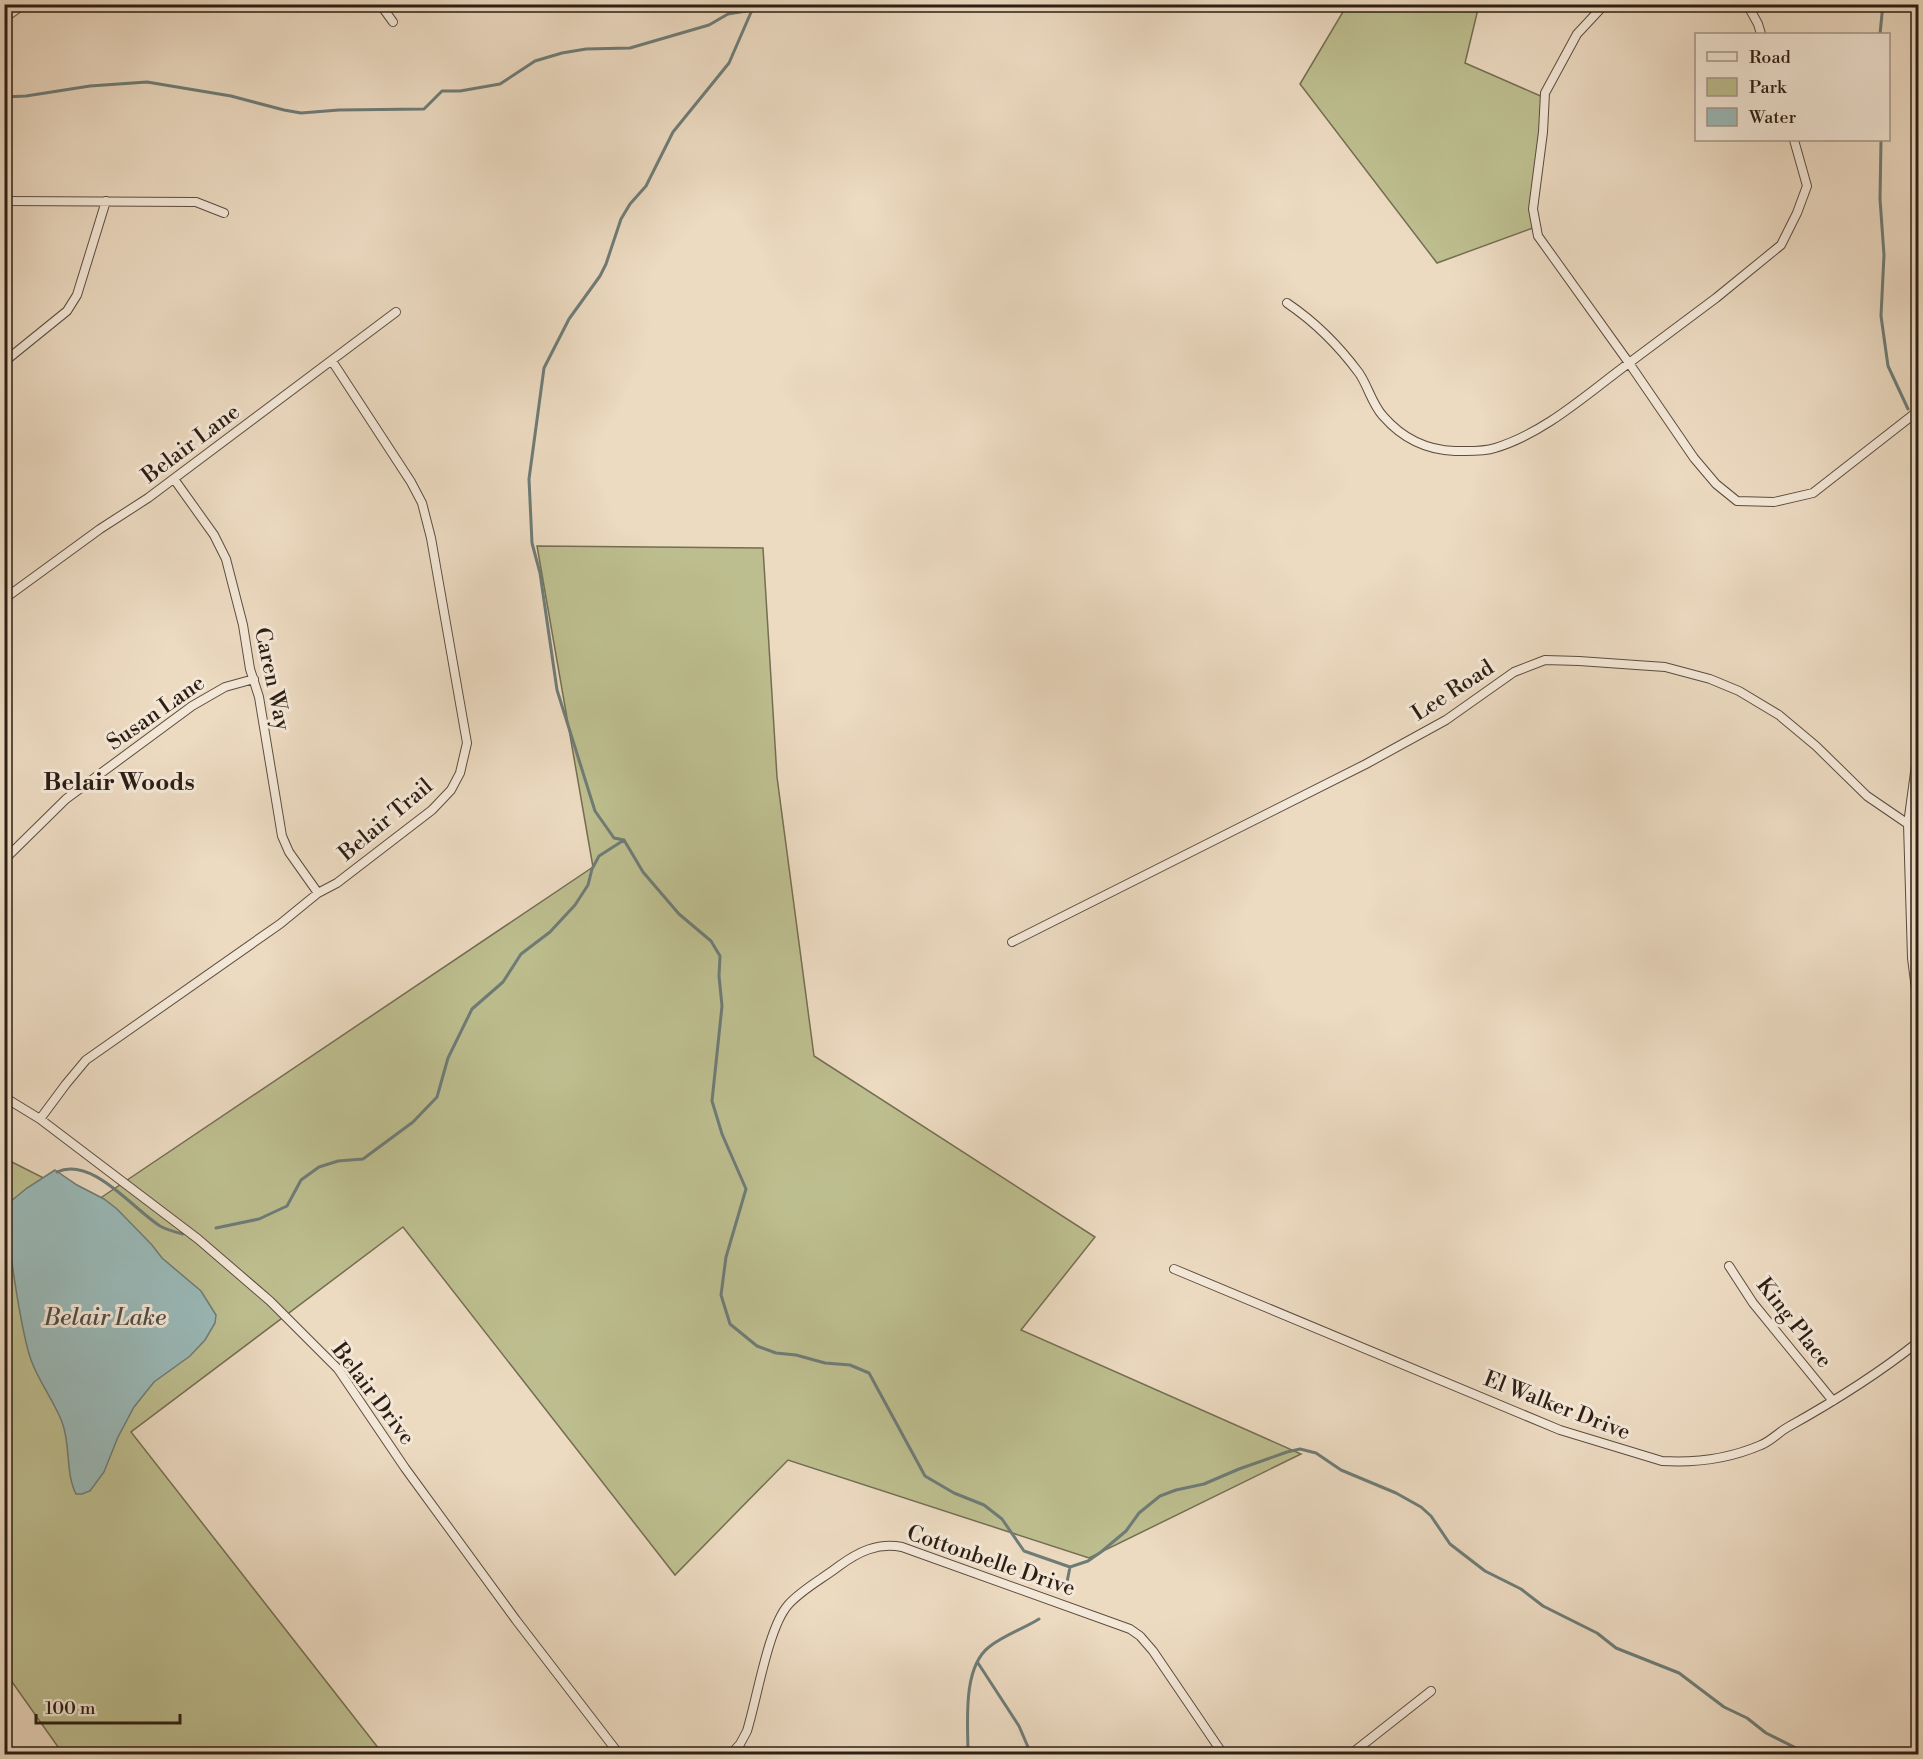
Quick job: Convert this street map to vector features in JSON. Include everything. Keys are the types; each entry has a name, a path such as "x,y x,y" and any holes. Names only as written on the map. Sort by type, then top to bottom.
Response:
{"street":[{"path":"6,17 24,4"},
{"path":"380,4 393,22"},
{"path":"1605,4 1577,34 1545,93 1543,132 1533,209 1539,236 1694,458 1716,484 1737,501 1774,502 1813,493 1918,411"},
{"path":"1747,4 1761,33"},
{"path":"1287,303 1311,320 1360,374 1382,416 1412,441 1438,450 1494,449 1526,436 1557,416 1716,298 1781,245 1807,186 1794,141"},
{"path":"4,201 196,202 224,213"},
{"path":"4,362 67,311 77,295 106,201"},
{"name":"Belair Lane","path":"4,599 174,478 396,312"},
{"name":"Belair Trail","path":"40,1119 86,1060 280,924 318,894 337,883 432,810 451,789 460,773 467,743 431,538 422,503 411,482 333,361"},
{"name":"Caren Way","path":"174,478 214,535 226,559 243,625 250,669 259,697 282,836 289,852 318,894"},
{"name":"Lee Road","path":"1012,942 1366,764 1446,720 1514,672 1545,660 1665,667 1710,679 1739,691 1779,715 1816,746 1867,796 1908,824"},
{"path":"1918,676 1916,765 1908,824 1912,958 1918,1005"},
{"name":"Susan Lane","path":"4,860 66,799 192,706 225,687 254,679"},
{"name":"Belair Drive","path":"4,1097 40,1119 198,1239 270,1301 338,1369 405,1468 516,1620 619,1755"},
{"name":"King Place","path":"1729,1266 1753,1303 1833,1401"},
{"name":"El Walker Drive","path":"1174,1269 1560,1430 1662,1461 1680,1462 1730,1455 1764,1444 1781,1431 1833,1401 1918,1342"},
{"name":"Cottonbelle Drive","path":"731,1755 747,1731 775,1629 788,1606 857,1554 871,1548 890,1546 902,1547 1130,1629 1140,1636 1153,1651 1223,1755"},
{"path":"1351,1755 1431,1691"}],"green space":[{"path":"1347,5 1479,5 1465,63 1543,97 1533,228 1437,263 1300,84"},
{"path":"537,546 763,548 777,777 814,1056 1095,1237 1021,1330 1301,1454 1089,1558 788,1460 675,1575 403,1227 131,1432 383,1754 63,1754 5,1672 4,1158 93,1203 593,867"}],"water":[{"name":"Belair Lake","path":"55,1170 117,1209 162,1258 201,1291 216,1315 215,1323 205,1340 190,1356 154,1382 134,1407 118,1437 104,1472 90,1491 82,1494 76,1494 73,1486 62,1422 34,1368 27,1347 9,1232 10,1202"}],"waterway":[{"path":"761,4 752,10 729,63 673,132 646,186 630,204 621,219 600,276 569,319 544,368 529,479 532,543 540,573 557,690 595,811 614,838 624,840 643,872 679,914 711,941 720,956 722,1006 712,1101 722,1134 746,1189 726,1257 721,1295 730,1324 757,1346 776,1353 796,1355 825,1363 850,1365 869,1373 925,1476 954,1493 984,1505 1002,1519 1024,1551 1070,1567 1088,1561 1126,1531 1139,1513 1160,1496 1204,1484 1287,1452 1300,1449 1316,1453 1341,1470 1396,1493 1421,1507 1431,1516 1450,1544 1485,1571 1521,1589 1543,1606 1597,1633 1616,1648 1679,1673 1724,1707 1747,1718 1766,1733 1808,1754"},
{"path":"1880,33 1883,4"},
{"path":"4,97 90,86 147,82 231,96 301,113 424,109 442,91 460,91 500,84 535,61 586,49 630,48 709,25 728,14 752,10"},
{"path":"1881,141 1880,199 1884,255 1881,316 1888,366 1908,409"},
{"path":"216,1228 259,1219 287,1206 301,1180 319,1167 338,1161 363,1159 413,1122 437,1097 448,1058 472,1009 503,982 521,954 550,932 575,905 588,885 592,869 599,856 624,840"},
{"path":"57,1172 70,1169 84,1171 112,1187 160,1226 183,1234"},
{"path":"1067,1582 1070,1567"},
{"path":"968,1754 968,1697 974,1668 980,1656 995,1643 1039,1619"},
{"path":"978,1663 1019,1726 1031,1754"}],"district":[{"name":"Belair Woods","path":"119,783"}]}
